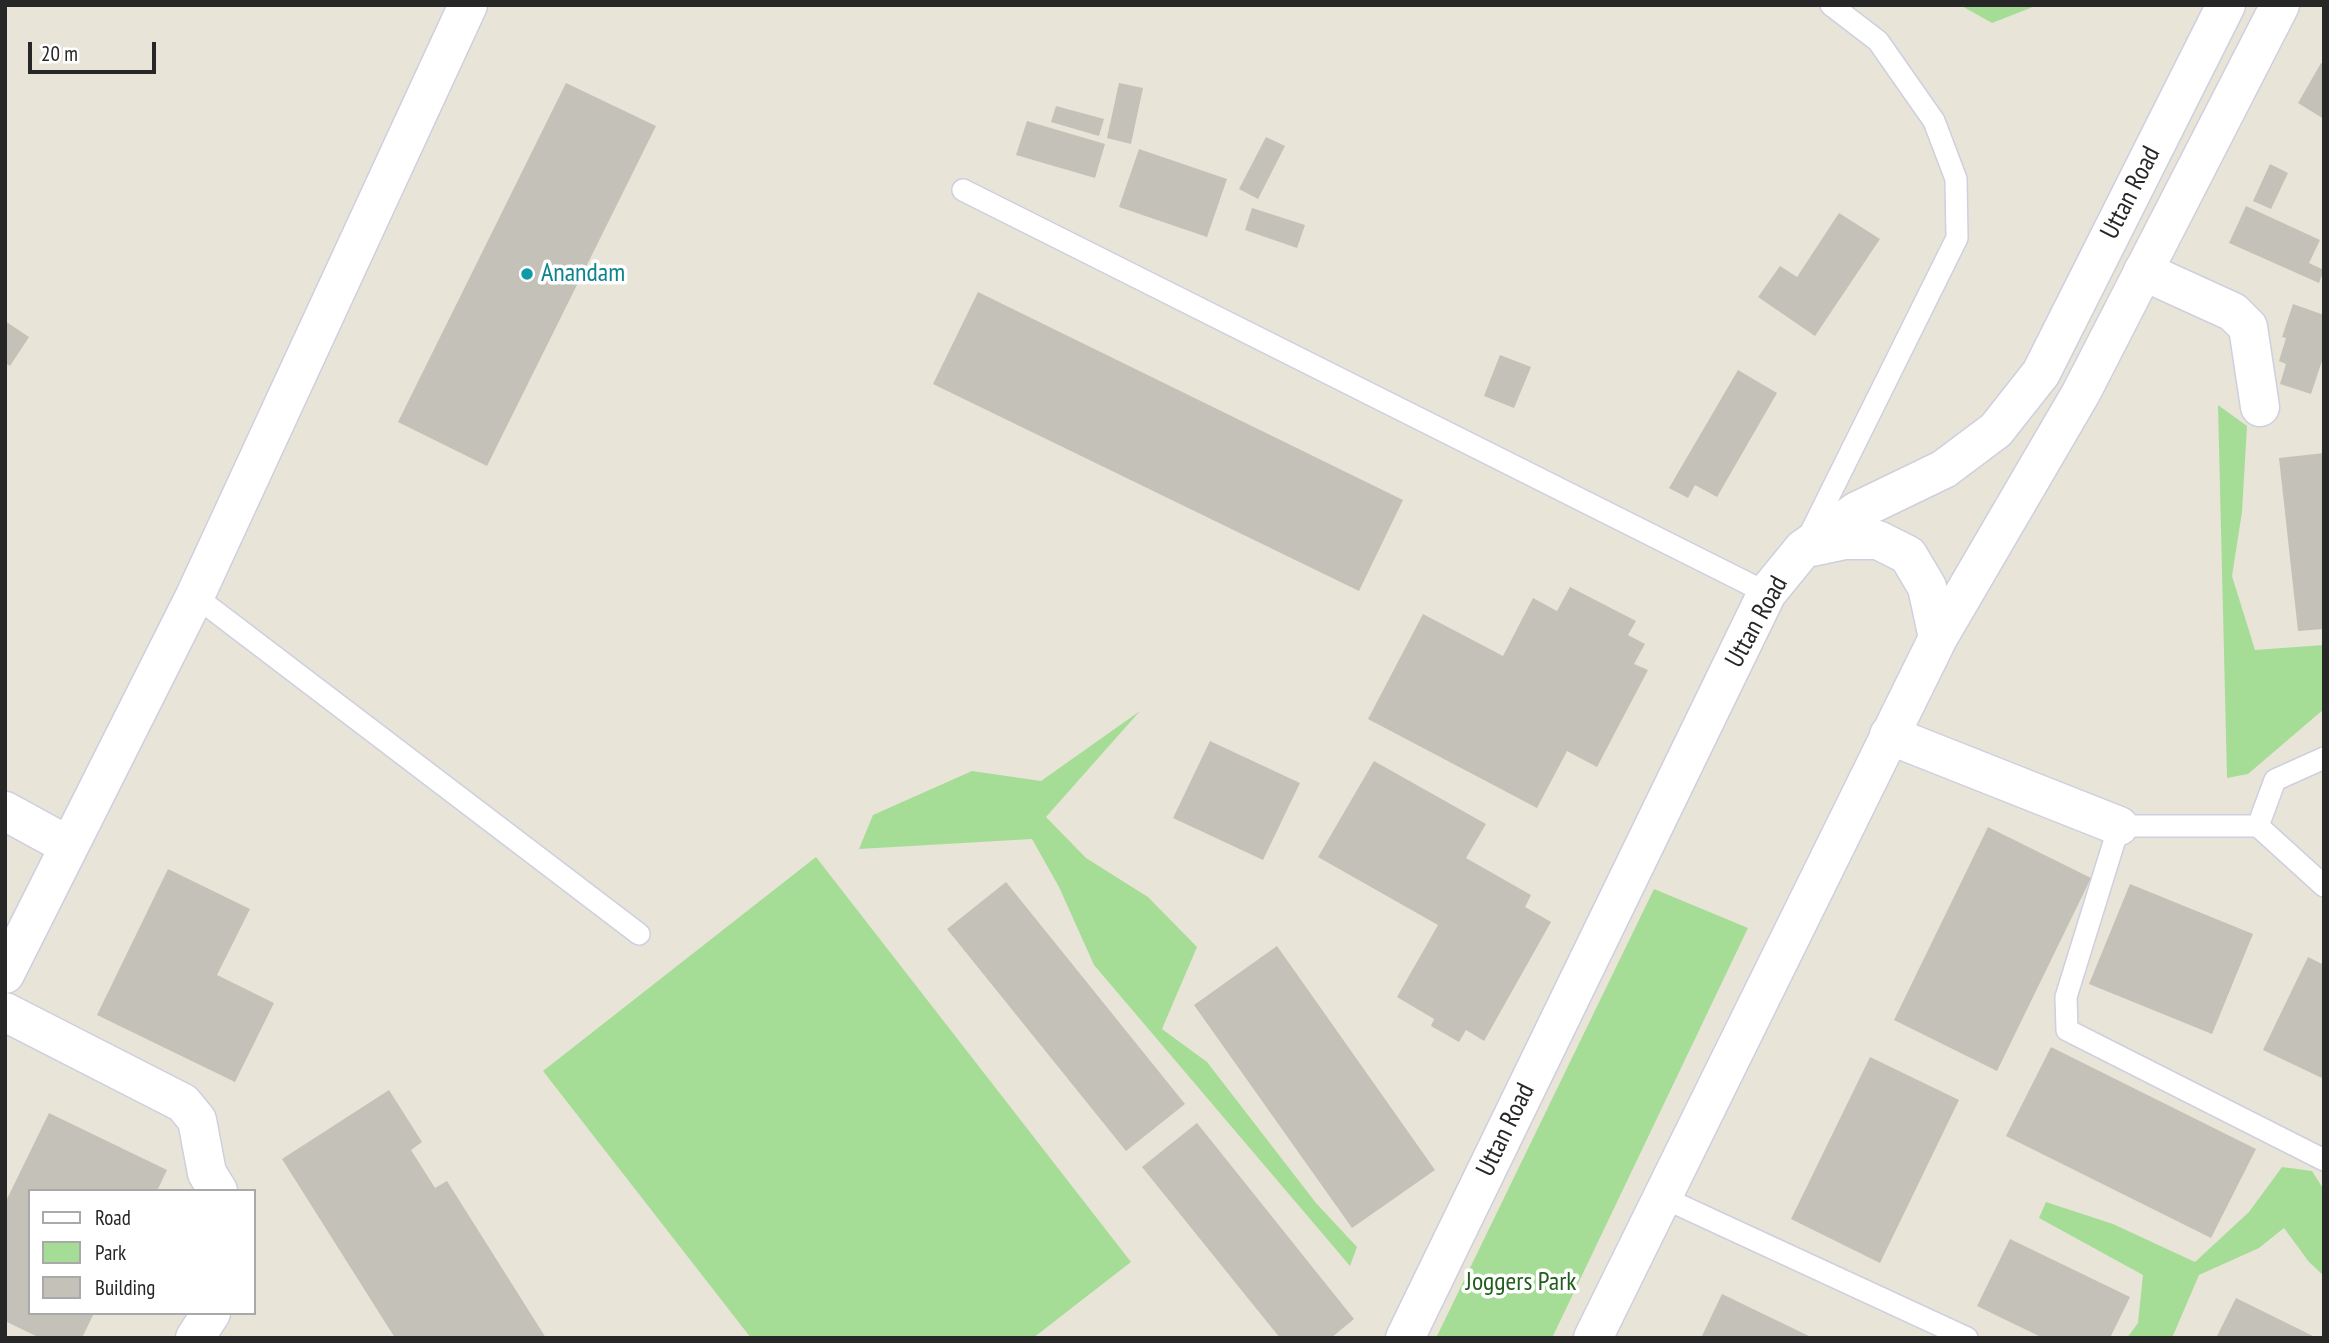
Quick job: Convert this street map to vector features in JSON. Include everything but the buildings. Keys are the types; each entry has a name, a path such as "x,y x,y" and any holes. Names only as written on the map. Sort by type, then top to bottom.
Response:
{"main road":[{"path":"5,974 195,596 468,5"},
{"name":"Uttan Road","path":"1405,1338 1767,593 1803,549 1857,511 1944,469 1996,430 2041,373 2226,5"},
{"name":"Uttan Road","path":"1594,1338 1938,638 2081,393 2280,5"},
{"path":"2143,271 2233,312 2248,327 2260,407"},
{"path":"1803,549 1845,540 1878,540 1908,555 1927,587 1938,638"},
{"path":"1889,735 2119,826"},
{"path":"5,811 69,846"},
{"path":"5,1012 183,1103 198,1120 207,1173 217,1189"},
{"path":"195,1338 210,1315"}],"lane":[{"path":"1803,549 1956,238 1956,179 1934,121 1878,41 1831,5"},
{"path":"963,190 1767,593"},
{"path":"195,596 639,934"},
{"path":"2258,826 2275,780 2324,758"},
{"path":"2324,887 2258,826 2119,826 2066,997 2067,1030 2324,1160"},
{"path":"1662,1197 1967,1338"}],"green space":[{"path":"1960,5 2038,5 1992,23"},
{"path":"2218,405 2247,426 2242,512 2232,576 2255,650 2324,645 2324,709 2248,774 2227,778"},
{"path":"1140,711 1046,817 1086,858 1148,897 1197,947 1162,1029 1207,1062 1316,1203 1357,1247 1350,1266 1094,965 1059,887 1032,839 859,849 873,815 972,771 1041,781"},
{"path":"816,857 1131,1262 1033,1338 751,1338 543,1071"},
{"name":"Joggers Park","path":"1654,889 1748,928 1552,1338 1436,1338"},
{"path":"2282,1167 2312,1171 2324,1190 2324,1276 2309,1262 2284,1228 2259,1248 2199,1275 2172,1338 2127,1338 2138,1323 2143,1275 2039,1218 2046,1202 2113,1224 2195,1262 2249,1212"}],"place":[{"name":"Anandam","path":"527,274"}]}
